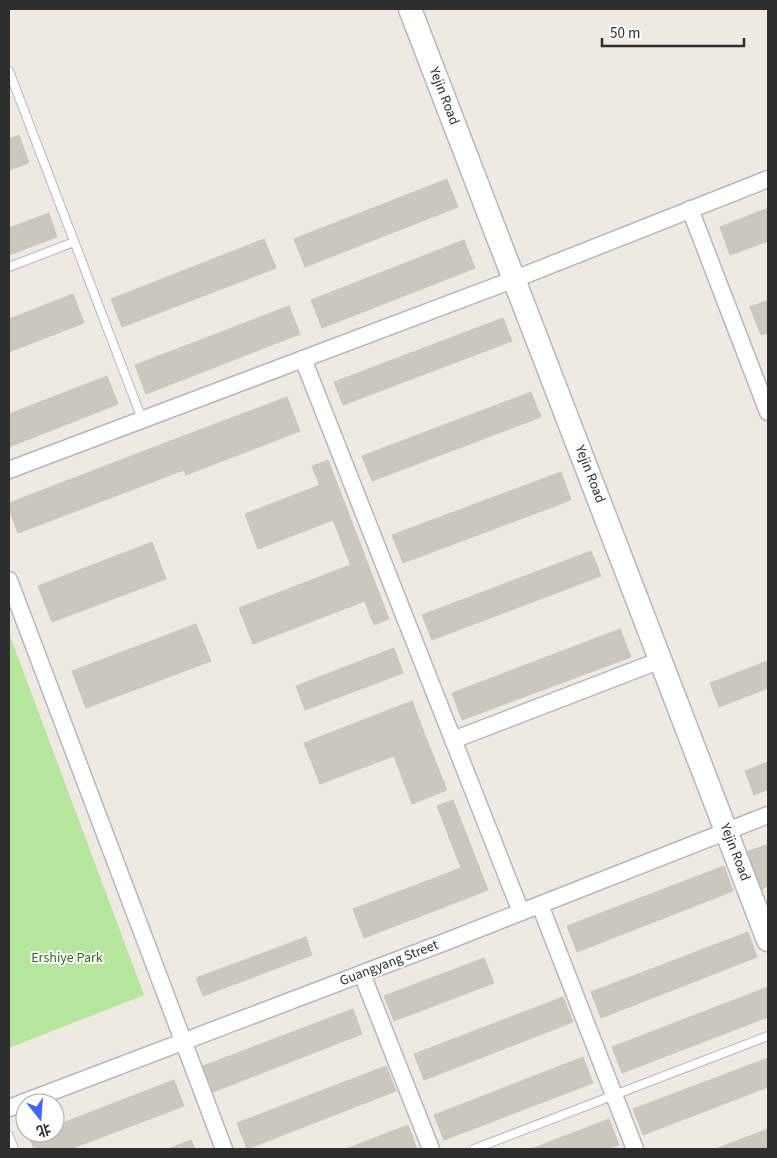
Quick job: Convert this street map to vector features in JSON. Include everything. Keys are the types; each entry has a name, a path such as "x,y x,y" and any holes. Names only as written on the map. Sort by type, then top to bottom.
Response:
{"street":[{"name":"Yejin Road","path":"410,9 768,940"},
{"path":"9,470 515,279 768,179"},
{"path":"690,210 768,412"},
{"path":"303,359 521,912"},
{"path":"9,580 224,1149"},
{"path":"453,740 661,660"},
{"name":"Guangyang Street","path":"9,1108 362,974 768,815"},
{"path":"540,905 635,1149"},
{"path":"362,974 431,1149"}],"lane":[{"path":"9,70 142,419"},
{"path":"9,267 74,242"},
{"path":"474,1149 768,1036"},
{"path":"9,1136 14,1149"}],"green space":[{"name":"Ershiye Park","path":"9,633 144,995 9,1048"}],"building":[{"path":"19,135 29,163 9,170 9,139"},
{"path":"447,179 458,207 305,267 294,239"},
{"path":"768,208 768,241 730,255 720,227"},
{"path":"49,213 57,237 9,255 9,228"},
{"path":"264,239 276,268 122,327 111,299"},
{"path":"464,240 475,268 322,328 311,300"},
{"path":"73,294 84,323 9,352 9,319"},
{"path":"768,300 768,333 761,335 750,307"},
{"path":"289,306 300,334 146,394 135,365"},
{"path":"503,318 512,341 343,405 334,382"},
{"path":"107,376 118,404 9,447 9,414"},
{"path":"531,392 541,417 372,481 362,456"},
{"path":"287,397 300,431 186,475 173,440"},
{"path":"173,440 184,470 18,533 9,509 9,503"},
{"path":"328,460 389,619 374,625 312,466"},
{"path":"561,472 571,500 403,563 392,535"},
{"path":"320,485 333,520 258,549 245,514"},
{"path":"152,542 166,579 52,622 38,586"},
{"path":"591,551 601,576 432,640 422,615"},
{"path":"350,565 365,601 253,644 239,608"},
{"path":"196,624 211,661 86,708 72,671"},
{"path":"620,629 631,657 462,720 452,693"},
{"path":"394,648 403,673 305,710 296,686"},
{"path":"768,661 768,688 719,707 710,683"},
{"path":"412,701 428,743 320,784 304,743"},
{"path":"428,743 447,790 412,804 394,756"},
{"path":"768,762 768,789 754,795 745,771"},
{"path":"453,800 488,890 364,938 353,909 461,868 437,806"},
{"path":"768,844 768,886 762,889 747,852"},
{"path":"724,866 733,891 577,952 567,926"},
{"path":"748,932 757,957 601,1018 591,992"},
{"path":"306,937 312,955 203,996 196,978"},
{"path":"484,958 494,983 394,1021 384,996"},
{"path":"768,987 768,1017 622,1073 612,1047"},
{"path":"563,997 573,1022 424,1080 414,1054"},
{"path":"353,1009 362,1034 213,1092 203,1066"},
{"path":"583,1057 593,1083 444,1140 434,1115"},
{"path":"768,1058 768,1087 643,1135 633,1109"},
{"path":"386,1066 396,1091 247,1149 237,1123"},
{"path":"174,1080 184,1106 70,1149 34,1149 32,1143 65,1143 65,1122"},
{"path":"609,1119 619,1145 607,1149 531,1149"},
{"path":"408,1125 417,1149 346,1149"},
{"path":"768,1129 768,1149 715,1149"},
{"path":"191,1140 195,1149 168,1149"}]}
